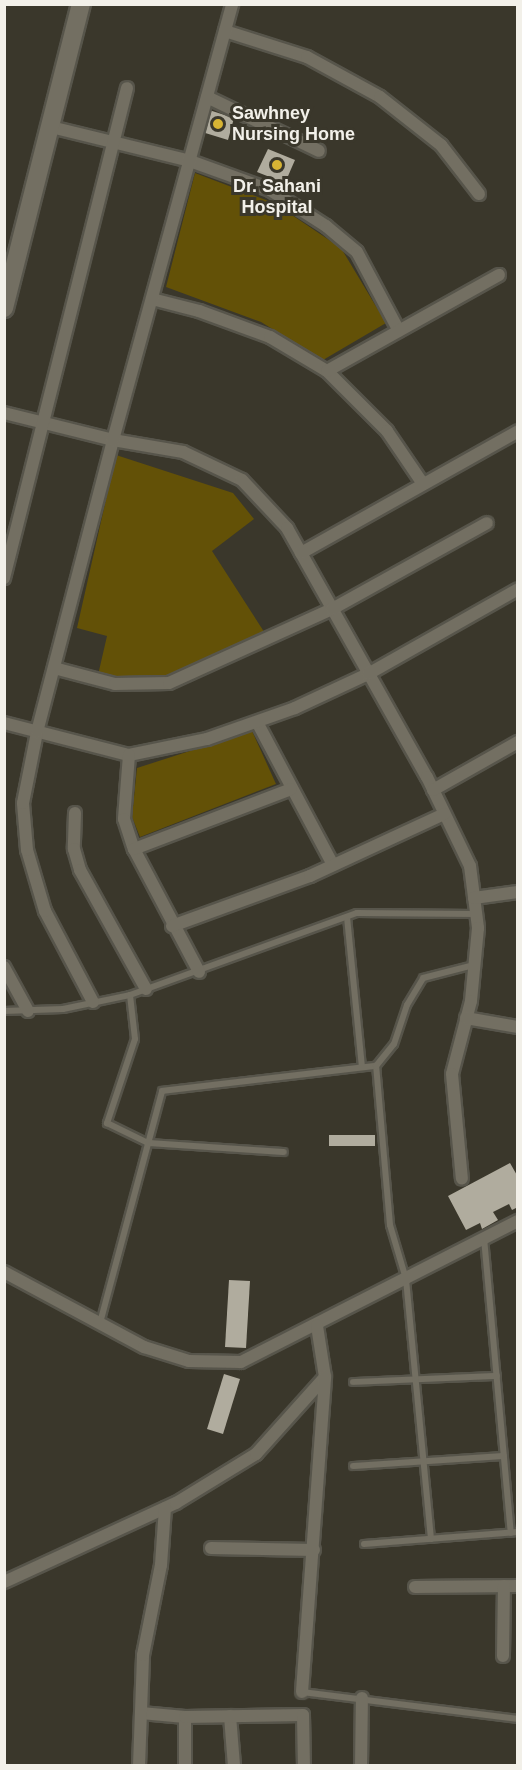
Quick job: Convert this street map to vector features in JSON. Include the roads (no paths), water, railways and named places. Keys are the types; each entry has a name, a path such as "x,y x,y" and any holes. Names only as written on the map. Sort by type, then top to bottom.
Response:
{"main road":[{"path":"4,308 81,4"}],"street":[{"path":"93,1002 45,911 27,850 23,804 37,732 112,440 232,4"},
{"path":"225,32 307,57 380,97 441,145 479,194"},
{"path":"4,578 46,422 127,88"},
{"path":"207,97 320,151"},
{"path":"51,127 189,161 270,190 326,226 357,252 399,331"},
{"path":"327,371 499,275"},
{"path":"152,299 199,311 270,337 327,371 387,431 423,484"},
{"path":"4,412 112,440 183,452 242,480 286,528 301,553 432,790 470,866 476,914 474,965 466,1018 452,1074 462,1179"},
{"path":"301,553 518,431"},
{"path":"54,668 115,684 169,683 332,609 487,523"},
{"path":"4,723 129,754 207,739 257,722 368,674 518,589"},
{"path":"257,722 333,865"},
{"path":"432,790 518,742"},
{"path":"129,754 124,819 134,849 172,926 200,972"},
{"path":"134,849 291,789"},
{"path":"75,813 74,849 80,870 146,989"},
{"path":"172,926 333,865 444,814"},
{"path":"474,898 518,892"},
{"path":"4,967 28,1011"},
{"path":"466,1018 518,1027"},
{"path":"4,1272 144,1347 189,1361 241,1362 317,1326 518,1221"},
{"path":"302,1692 325,1377 317,1326"},
{"path":"4,1582 165,1508 220,1480 256,1454 325,1377"},
{"path":"139,1766 143,1655 161,1565 165,1508"},
{"path":"211,1548 314,1550"},
{"path":"503,1656 504,1586"},
{"path":"415,1587 518,1586"},
{"path":"361,1766 362,1698"},
{"path":"141,1713 185,1717 303,1715 304,1766"},
{"path":"230,1716 234,1766"},
{"path":"185,1717 185,1766"}],"lane":[{"path":"4,1011 28,1011 130,995 200,972 357,913 476,914"},
{"path":"347,916 362,1066"},
{"path":"431,1539 406,1279 390,1225 376,1066 393,1044 407,1005 423,978 474,965"},
{"path":"130,995 135,1039 107,1123 148,1143 284,1152"},
{"path":"100,1323 162,1091 376,1066"},
{"path":"364,1544 514,1532 504,1456 484,1239"},
{"path":"353,1382 497,1376"},
{"path":"353,1466 504,1456"},
{"path":"302,1692 518,1719"}],"place":[{"name":"Sawhney Nursing Home","path":"218,124"},
{"name":"Dr. Sahani Hospital","path":"277,165"}]}
